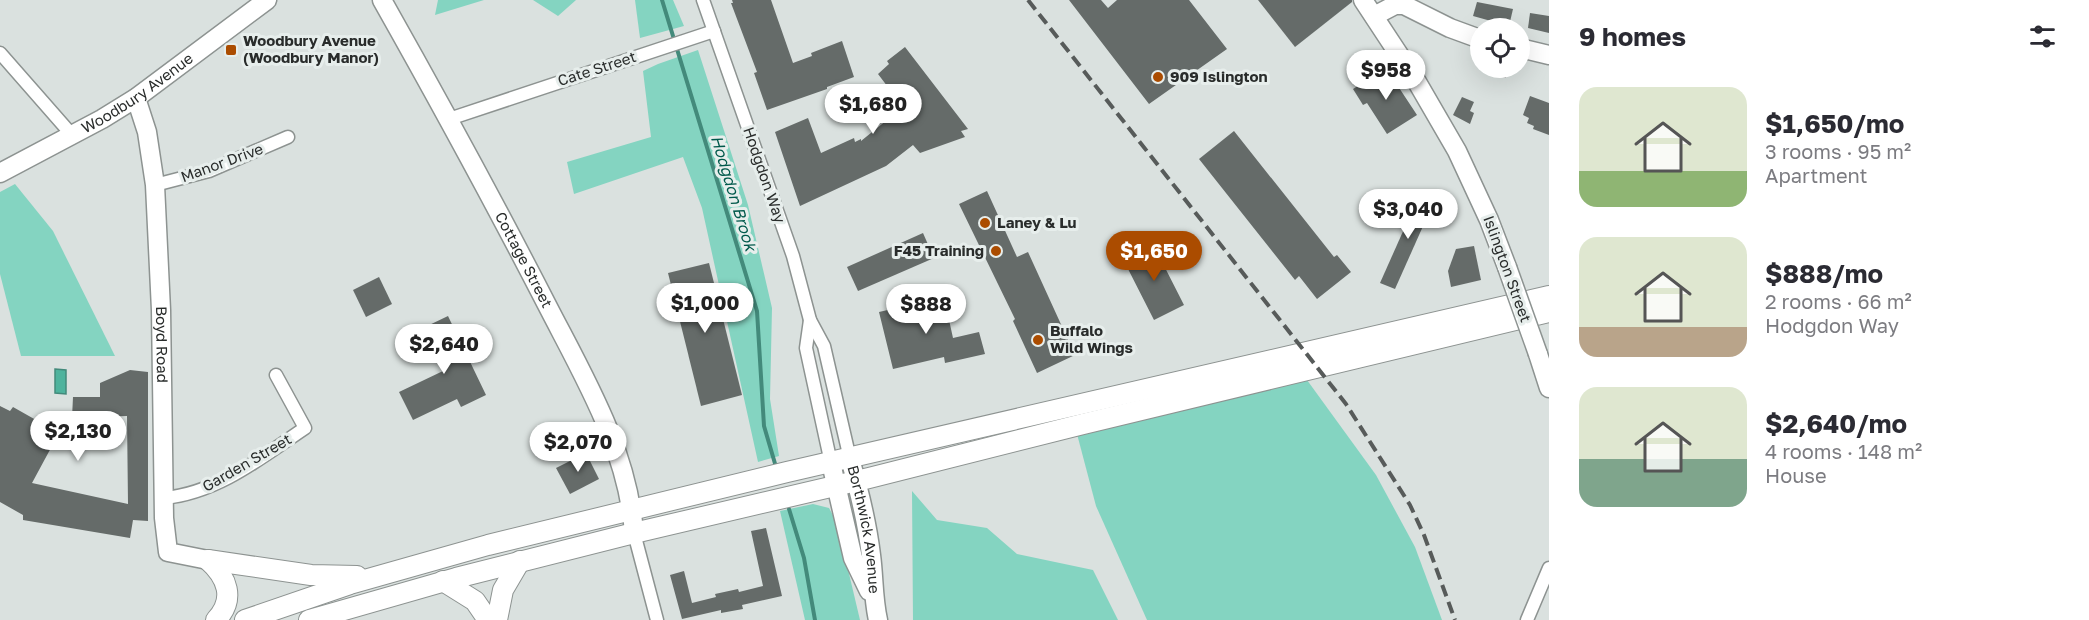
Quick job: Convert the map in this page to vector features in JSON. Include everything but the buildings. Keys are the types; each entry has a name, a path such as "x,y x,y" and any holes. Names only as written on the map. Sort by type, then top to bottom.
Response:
{"main road":[{"path":"245,620 350,584 488,545 1549,296"},
{"path":"309,620 520,561 1549,312"},
{"path":"208,560 311,575 352,577 388,574"},
{"path":"208,560 218,569 227,591 227,602 223,613 216,620"},
{"path":"497,620 503,590 520,561"},
{"path":"443,581 475,601 488,620"}],"street":[{"name":"Woodbury Avenue","path":"0,173 136,98 267,0"},
{"name":"Cottage Street","path":"381,0 488,189 597,403 616,448 633,510 634,533"},
{"path":"703,0 714,31"},
{"name":"Islington Street","path":"1363,0 1457,150 1489,220 1549,388"},
{"path":"1374,16 1395,5 1404,4 1450,28 1470,35"},
{"name":"Cate Street","path":"449,119 714,31"},
{"name":"Hodgdon Way","path":"714,31 793,256 810,320 824,346 840,461"},
{"path":"1530,50 1549,55"},
{"path":"0,53 72,135"},
{"name":"Boyd Road","path":"136,98 147,132 155,185 161,310 164,498 168,552 208,560"},
{"name":"Manor Drive","path":"155,185 209,171 288,137"},
{"name":"Hodgdon Way","path":"810,320 806,348 840,461"},
{"name":"Garden Street","path":"164,498 191,494 220,482 305,428 276,375"},
{"name":"Borthwick Avenue","path":"840,461 856,481 871,555 874,601 878,620"},
{"name":"Borthwick Avenue","path":"840,461 837,486 854,558 874,601"},
{"path":"634,533 657,620"},
{"path":"1527,620 1549,568"}],"shaded area":[{"path":"438,0 484,0 435,15"},
{"path":"533,0 576,0 558,16"},
{"path":"635,0 673,0 684,26 640,38"},
{"path":"698,50 748,205 772,308 770,399 779,456 758,462 702,208 683,157 574,194 567,162 651,137 643,71"},
{"path":"15,184 53,231 115,356 21,356 0,274 0,192"},
{"path":"55,369 66,370 66,394 55,393"},
{"path":"1307,380 1376,475 1415,547 1442,620 1147,620 1096,506 1077,434"},
{"path":"912,491 937,520 987,528 1017,554 1093,570 1118,620 913,620"},
{"path":"813,504 829,508 837,523 860,620 805,620 780,511"}],"waterway":[{"name":"Hodgdon Brook","path":"662,0 757,311 764,426 776,467"},
{"name":"Hodgdon Brook","path":"789,509 804,558 815,620"}],"railway":[{"path":"1028,0 1346,404 1410,505 1424,535 1455,620"}],"place":[{"name":"Woodbury Avenue (Woodbury Manor)","path":"231,50"},
{"name":"909 Islington","path":"1158,77"},
{"name":"Laney & Lu","path":"985,223"},
{"name":"F45 Training","path":"996,251"},
{"name":"Buffalo Wild Wings","path":"1038,340"}]}
